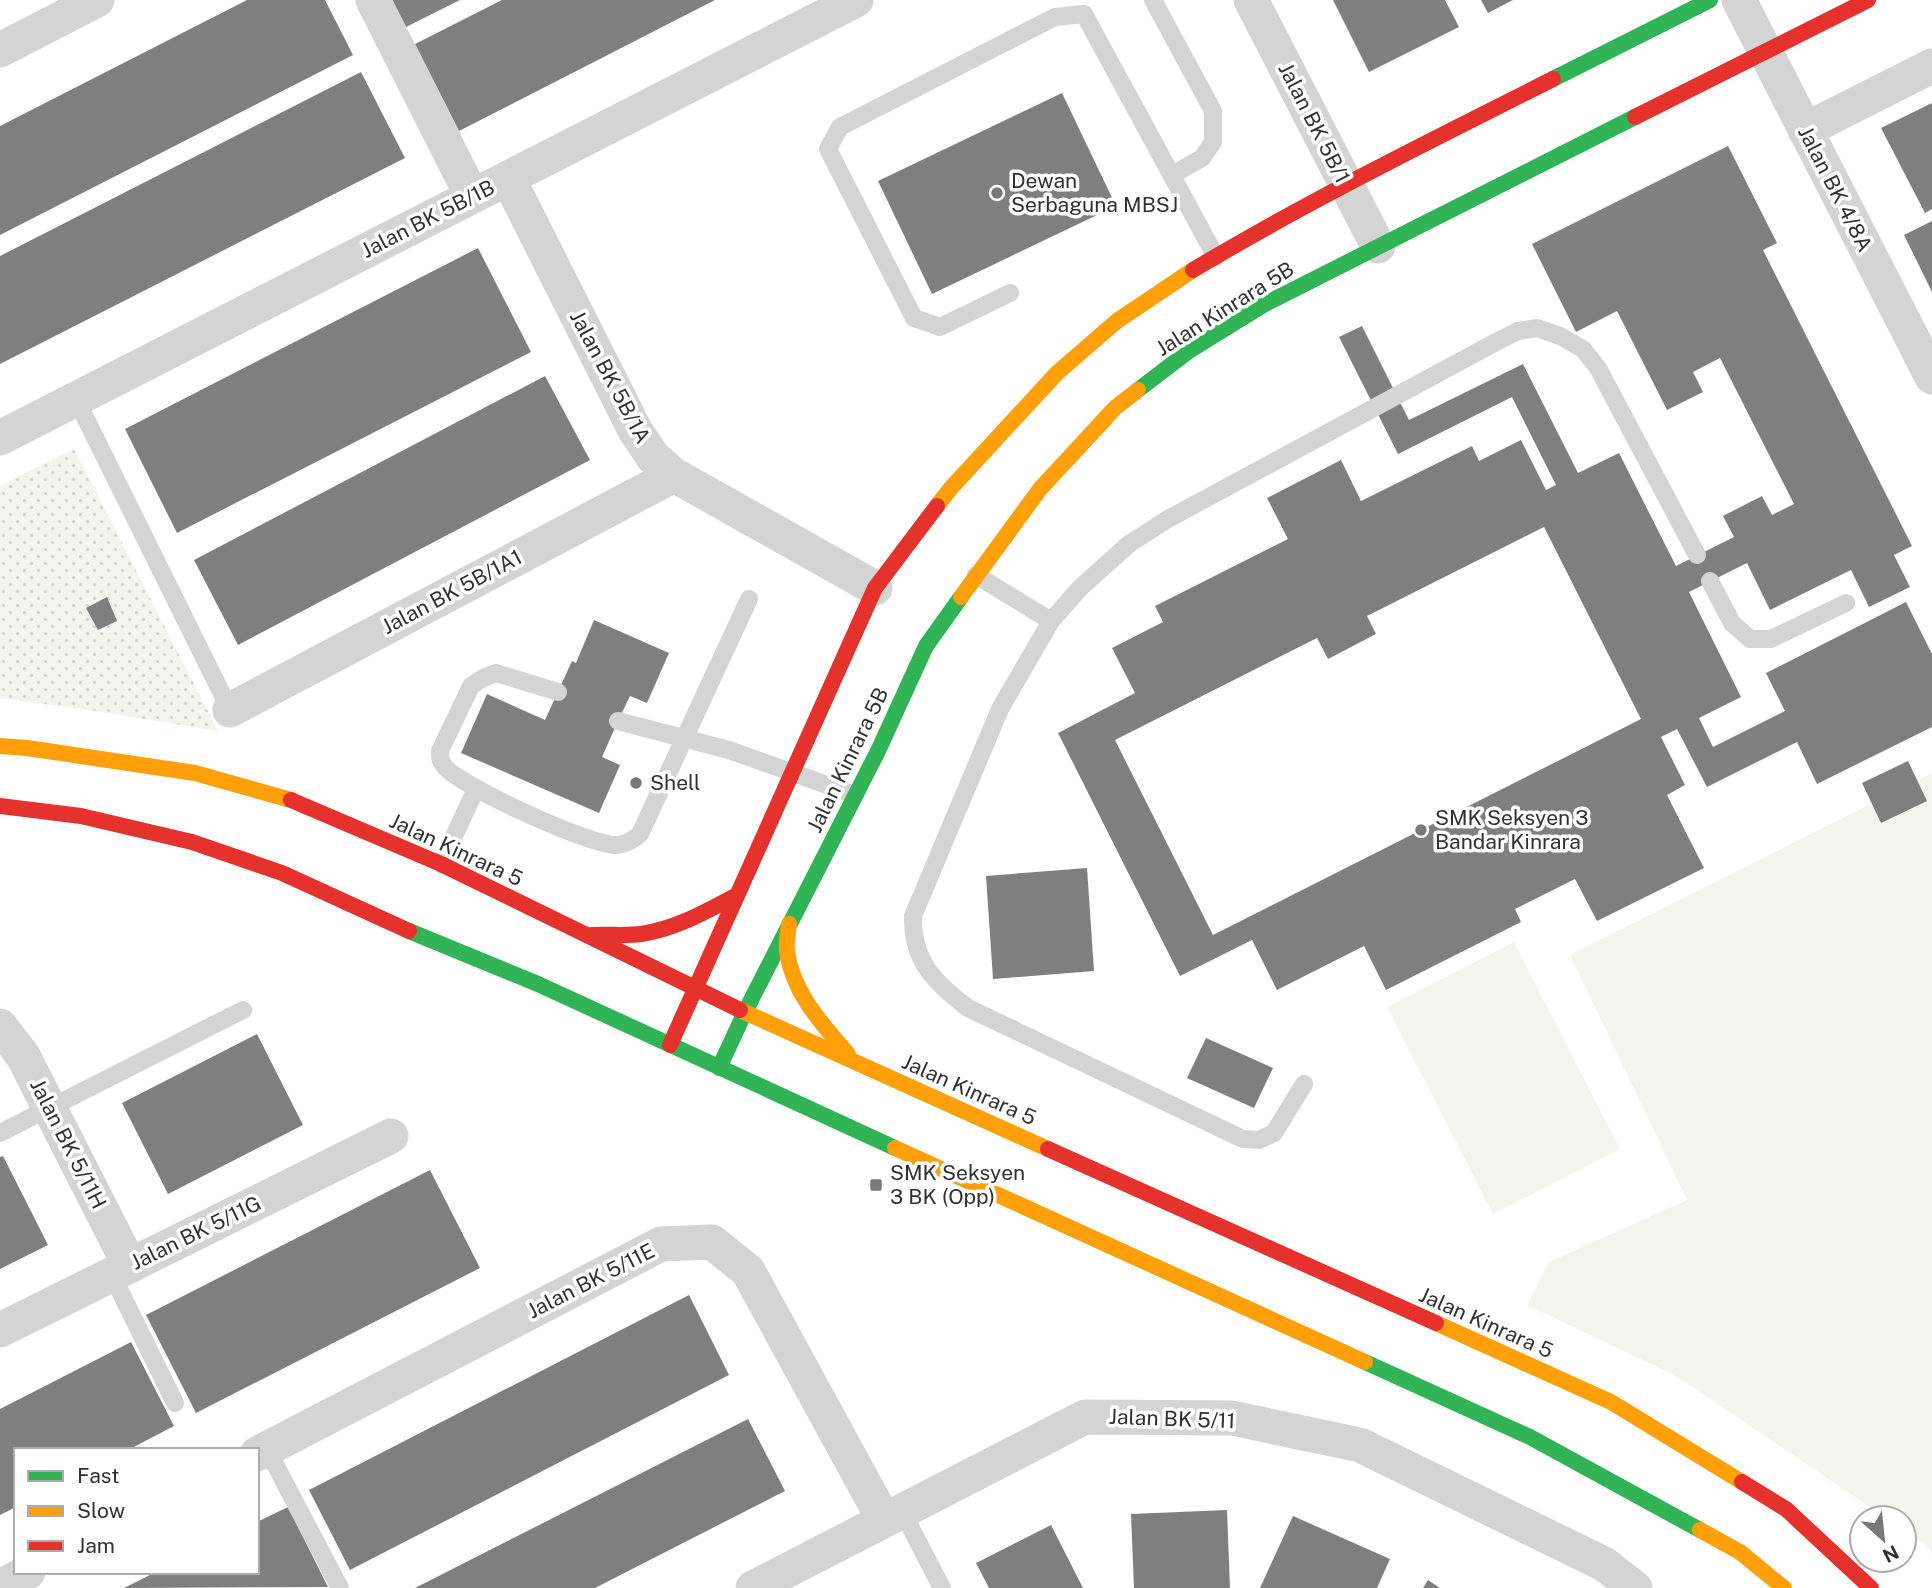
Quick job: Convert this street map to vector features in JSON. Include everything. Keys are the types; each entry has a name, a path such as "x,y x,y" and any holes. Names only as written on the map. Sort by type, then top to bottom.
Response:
{"main road":[{"path":"670,1045 875,588 951,488 1056,373 1117,321 1251,235 1346,184 1710,0"},
{"name":"Jalan Kinrara 5B","path":"719,1068 926,646 1040,489 1115,408 1189,351 1265,304 1868,0"},
{"name":"Jalan Kinrara 5","path":"0,746 195,773 296,802 441,864 745,1012 1611,1402 1786,1509 1871,1588"},
{"path":"0,806 81,816 192,842 282,873 381,920 538,984 1530,1437 1740,1552 1784,1588"},
{"path":"586,935 641,934 664,928 696,917 737,895"},
{"path":"789,924 787,950 791,969 800,988 817,1016 854,1061"}],"street":[{"path":"0,50 97,0"},
{"path":"373,0 472,196"},
{"name":"Jalan BK 5B/1B","path":"0,438 856,0"},
{"name":"Jalan BK 5B/1","path":"1251,0 1378,246"},
{"name":"Jalan BK 4/8A","path":"1739,0 1932,377"},
{"path":"1805,130 1932,66"},
{"name":"Jalan BK 5B/1A","path":"508,178 635,430 653,457 674,475 875,588"},
{"name":"Jalan BK 5B/1A1","path":"230,710 674,475"},
{"name":"Jalan BK 5/11H","path":"0,1026 23,1056 51,1107 121,1270"},
{"name":"Jalan BK 5/11G","path":"0,1330 391,1136"},
{"name":"Jalan BK 5/11E","path":"262,1452 661,1244 712,1242 748,1271 893,1516"},
{"name":"Jalan BK 5/11","path":"753,1588 1085,1417 1231,1418 1360,1445 1604,1564 1635,1588"},
{"path":"0,1587 24,1574"}],"lane":[{"path":"1153,0 1213,111 1213,142 1202,159 1172,175"},
{"path":"1010,293 940,327 914,318 828,149 840,127 1055,17 1088,7 1216,257"},
{"path":"1304,1084 1274,1133 1259,1140 1243,1139 968,1009 942,989 928,972 912,934 913,916 1000,709 1051,621 1080,588 1129,544 1168,519 1496,342 1518,331 1537,328 1560,336 1583,349 1598,368 1697,555"},
{"path":"76,399 230,710"},
{"path":"976,575 1051,621"},
{"path":"1710,581 1732,623 1750,639 1771,639 1846,603"},
{"path":"558,692 496,673 483,678 471,686 440,751 440,759 445,768 476,789 555,826 603,844 619,845 631,841 640,834 749,600"},
{"path":"618,721 729,750 855,795"},
{"path":"441,864 476,789"},
{"path":"0,1133 243,1010"},
{"path":"121,1270 175,1403"},
{"path":"262,1452 340,1588"},
{"path":"893,1516 942,1588"}],"shaded area":[{"path":"74,449 218,731 0,698 0,486"},
{"path":"1932,773 1932,1554 1918,1540 1918,1504 1865,1504 1676,1376 1527,1305 1549,1262 1687,1200 1570,955"},
{"path":"1514,942 1620,1149 1493,1214 1387,1007"}],"building":[{"path":"247,0 325,0 353,55 0,235 0,126"},
{"path":"392,0 460,0 406,27"},
{"path":"502,0 715,0 459,131 415,44"},
{"path":"1333,0 1445,0 1459,27 1369,72"},
{"path":"1481,0 1513,0 1488,13"},
{"path":"361,72 405,158 0,364 0,256"},
{"name":"Dewan Serbaguna MBSJ","path":"1062,93 1116,206 932,294 878,181"},
{"path":"1932,103 1932,209 1925,213 1881,128"},
{"path":"1728,146 1777,243 1763,250 1912,546 1894,555 1910,587 1869,607 1851,570 1770,610 1747,563 1689,592 1741,697 1699,718 1713,747 1785,711 1766,673 1906,602 1932,654 1932,727 1817,784 1797,742 1707,787 1677,729 1661,737 1685,785 1667,795 1704,868 1597,921 1575,879 1515,909 1521,922 1386,990 1364,946 1277,990 1252,940 1180,976 1058,733 1135,693 1112,648 1163,622 1155,606 1288,539 1267,498 1341,460 1361,501 1472,446 1479,461 1521,440 1546,490 1556,485 1512,397 1398,454 1339,337 1362,326 1409,420 1523,364 1578,473 1619,453 1676,566 1734,537 1723,516 1762,496 1772,515 1794,504 1720,358 1693,372 1703,392 1667,410 1617,311 1576,332 1532,244","holes":["1544,527 1641,719 1213,935 1115,740 1317,638 1328,659 1376,634 1367,616"]},
{"path":"1932,221 1932,292 1904,235"},
{"path":"478,248 531,352 177,533 125,429"},
{"path":"545,376 590,460 238,645 194,560"},
{"path":"107,597 117,621 98,630 86,608"},
{"path":"594,620 669,653 647,703 630,696 602,757 620,765 599,813 461,753 487,694 545,720 572,661 576,663"},
{"path":"1908,761 1927,801 1881,823 1862,783"},
{"path":"1087,868 1094,971 993,979 986,876"},
{"path":"257,1034 303,1125 168,1194 122,1103"},
{"path":"1206,1038 1273,1068 1254,1108 1187,1078"},
{"path":"3,1156 48,1245 0,1269 0,1157"},
{"path":"430,1170 480,1268 196,1413 146,1315"},
{"path":"689,1295 729,1375 350,1570 309,1490"},
{"path":"131,1342 174,1426 132,1448 14,1448 14,1508 0,1515 0,1409"},
{"path":"748,1419 785,1491 595,1588 415,1588"},
{"path":"288,1507 328,1587 124,1588 152,1574 259,1574 259,1521"},
{"path":"1227,1510 1230,1588 1134,1588 1131,1514"},
{"path":"1293,1516 1390,1559 1377,1588 1260,1588"},
{"path":"1051,1525 1083,1588 989,1588 976,1563"},
{"path":"1428,1580 1440,1588 1423,1588"}],"traffic: fast":[{"path":"1553,79 1710,0"},
{"path":"1138,390 1189,351 1265,304 1635,117"},
{"path":"719,1068 878,751 926,646 961,597"},
{"path":"409,931 538,984 895,1148"},
{"path":"1365,1362 1530,1437 1700,1530"}],"traffic: slow":[{"path":"937,506 1057,373 1117,321 1193,270"},
{"path":"961,597 1040,489 1115,408 1138,390"},
{"path":"0,746 195,773 291,800"},
{"path":"789,924 787,951 795,980 810,1007 848,1054"},
{"path":"740,1010 1048,1149"},
{"path":"895,1148 1365,1362"},
{"path":"1436,1323 1611,1402 1742,1482"},
{"path":"1700,1530 1740,1552 1784,1588"}],"traffic: jam":[{"path":"1635,117 1868,0"},
{"path":"1193,270 1326,195 1553,79"},
{"path":"670,1045 875,588 937,506"},
{"path":"291,800 441,864 740,1010"},
{"path":"0,806 81,816 192,842 282,873 409,931"},
{"path":"592,935 654,932 691,919 737,895"},
{"path":"1048,1149 1436,1323"},
{"path":"1742,1482 1786,1509 1871,1588"}],"place":[{"name":"Dewan Serbaguna MBSJ","path":"997,193"},
{"name":"Shell","path":"636,783"},
{"name":"SMK Seksyen 3 Bandar Kinrara","path":"1421,830"},
{"name":"SMK Seksyen 3 BK (Opp)","path":"876,1185"}]}
